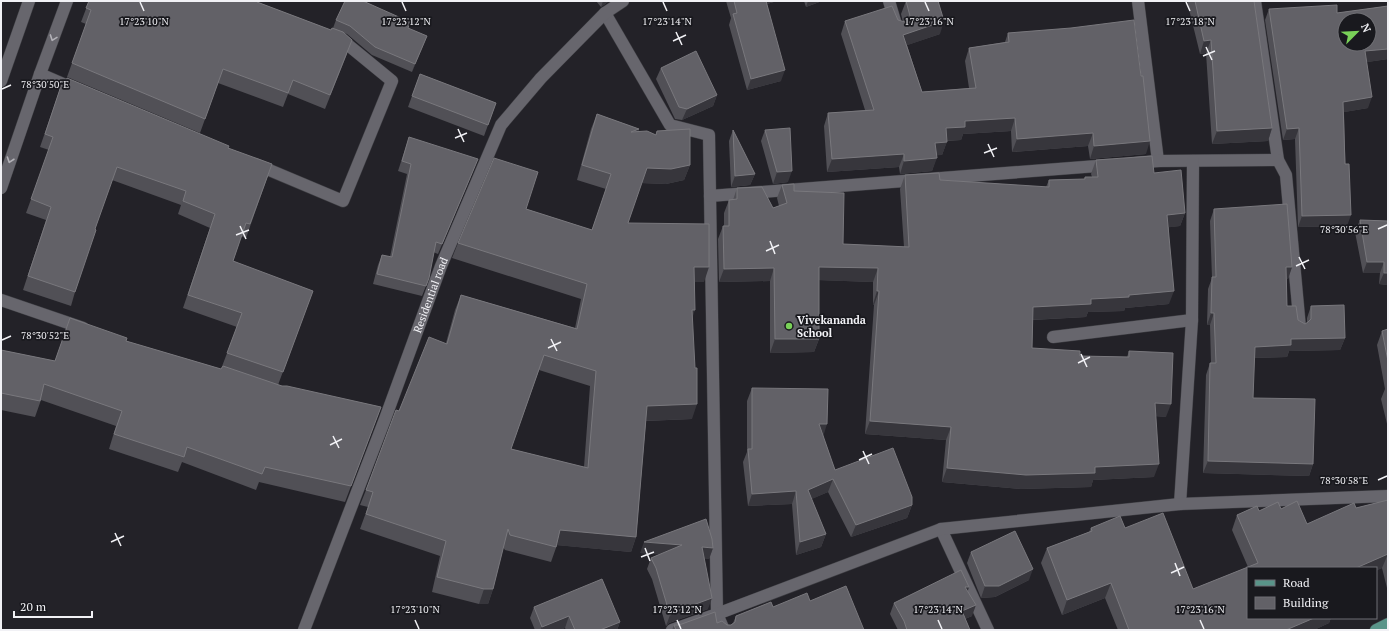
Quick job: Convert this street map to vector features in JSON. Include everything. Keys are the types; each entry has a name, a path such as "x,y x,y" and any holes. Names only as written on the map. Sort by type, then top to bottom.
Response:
{"main road":[{"path":"1376,630 1388,624"}],"street":[{"path":"1,81 29,1"},
{"path":"1,188 67,1"},
{"name":"Residential road","path":"304,630 385,420 441,266 501,125 541,78 606,13 623,1"},
{"path":"889,1 898,28"},
{"path":"1138,1 1158,162"},
{"path":"1255,1 1278,160 1286,175 1300,328"},
{"path":"606,13 670,125 709,135 717,614 724,630"},
{"path":"242,159 343,201 392,81 342,40 328,34"},
{"path":"40,74 90,95"},
{"path":"710,196 1123,164 1278,160"},
{"path":"1180,504 1192,320 1193,161"},
{"path":"1,300 91,330"},
{"path":"1053,337 1192,320"},
{"path":"672,630 941,528 1180,504 1388,496"},
{"path":"941,528 988,630"}],"building":[{"path":"89,1 257,1 331,30 332,28 343,32 352,40 330,95 293,80 288,93 223,69 205,119 72,63 91,10 86,8"},
{"path":"345,1 363,1 410,22 408,28 427,36 415,64 375,47 350,26 336,20"},
{"path":"734,1 766,1 785,70 751,79 733,14 737,13"},
{"path":"906,1 938,1 944,21 903,35 922,92 976,88 969,48 1009,42 1008,33 1071,28 1134,20 1141,76 1143,76 1150,141 1094,146 1093,133 1017,139 1015,118 965,121 965,127 946,128 947,142 935,143 937,158 904,161 904,154 832,159 828,113 874,110 845,21 892,6 898,20 905,22 910,16"},
{"path":"1195,1 1254,1 1272,128 1217,131 1211,40 1204,41"},
{"path":"1337,5 1337,52 1365,52 1372,97 1343,102 1345,164 1349,164 1351,215 1302,216 1299,128 1287,129 1269,9"},
{"path":"1388,6 1388,49 1377,50 1377,12 1344,12"},
{"path":"696,51 717,95 687,109 679,107 661,68"},
{"path":"420,74 496,103 488,125 412,96"},
{"path":"67,78 229,146 228,148 272,164 250,224 246,223 233,261 313,291 283,372 227,353 242,313 188,295 215,214 183,201 186,191 117,167 75,292 28,276 51,207 31,199 53,137 45,134 62,83 65,84"},
{"path":"597,114 639,129 631,132 647,131 656,135 657,131 690,129 690,165 671,169 647,168 628,223 709,224 709,267 694,267 695,310 692,310 695,368 697,368 697,404 647,406 636,537 560,530 556,547 510,535 508,529 493,589 484,589 437,577 446,541 366,514 373,492 366,490 396,410 399,411 429,337 447,344 461,295 577,329 587,284 458,243 494,158 538,172 526,209 592,230 611,174 582,165","holes":["544,355 596,371 588,468 511,449"]},
{"path":"790,128 792,171 777,172 765,130"},
{"path":"733,130 755,174 735,176"},
{"path":"409,137 478,159 442,244 436,242 426,286 377,274 382,255 392,257 411,164 402,161"},
{"path":"1152,156 1154,173 1181,170 1185,213 1167,215 1174,291 1129,295 1129,297 1091,299 1091,304 1033,307 1032,348 1080,351 1080,356 1129,357 1129,351 1173,353 1171,404 1155,403 1159,464 1095,467 1095,473 1026,475 947,468 951,427 870,421 879,291 877,291 878,268 819,267 819,339 775,339 774,268 724,269 723,226 729,226 729,200 737,199 737,188 762,187 773,208 787,203 782,185 794,184 794,191 844,193 843,244 909,247 905,175 939,173 940,180 1049,187 1049,180 1085,179 1085,177 1098,177 1096,160"},
{"path":"1287,204 1292,267 1286,267 1287,306 1296,306 1298,320 1305,324 1311,319 1311,306 1344,305 1345,338 1291,339 1291,345 1255,347 1253,398 1315,399 1313,464 1208,461 1210,363 1216,363 1214,313 1211,313 1212,277 1216,277 1214,209"},
{"path":"1360,220 1388,221 1388,273 1384,273 1384,262 1367,262"},
{"path":"70,318 127,338 126,341 221,369 223,366 282,386 381,407 351,486 265,467 262,474 187,447 184,457 114,434 122,411 44,384 40,401 1,393 1,350 55,361"},
{"path":"1388,329 1388,361 1382,331"},
{"path":"752,388 828,389 827,424 819,424 835,470 893,448 912,497 912,505 856,525 833,479 808,490 826,534 800,542 796,491 752,494 748,449 752,449"},
{"path":"1388,500 1388,554 1358,567 1248,567 1258,563 1237,515 1257,506 1259,511 1278,502 1281,509 1297,501 1307,524 1354,503 1356,508"},
{"path":"1163,513 1193,589 1247,567 1247,619 1312,619 1286,630 1129,630 1111,583 1067,600 1047,548 1092,531 1091,528 1120,516 1125,528"},
{"path":"706,519 713,548 702,547 712,598 674,612 670,615 656,568 651,558 682,545 644,542"},
{"path":"1015,531 1033,569 999,586 985,586 971,552"},
{"path":"961,570 969,587 965,587 976,605 962,611 970,630 907,630 904,621 894,603"},
{"path":"602,579 620,622 600,630 575,630 569,616 542,627 534,607"},
{"path":"846,586 864,630 676,630 674,625 679,625 715,612 717,623 722,621 727,625 731,625 735,622 736,616 771,602 773,607 807,593 810,601"}],"place":[{"name":"Vivekananda School","path":"789,326"}]}
